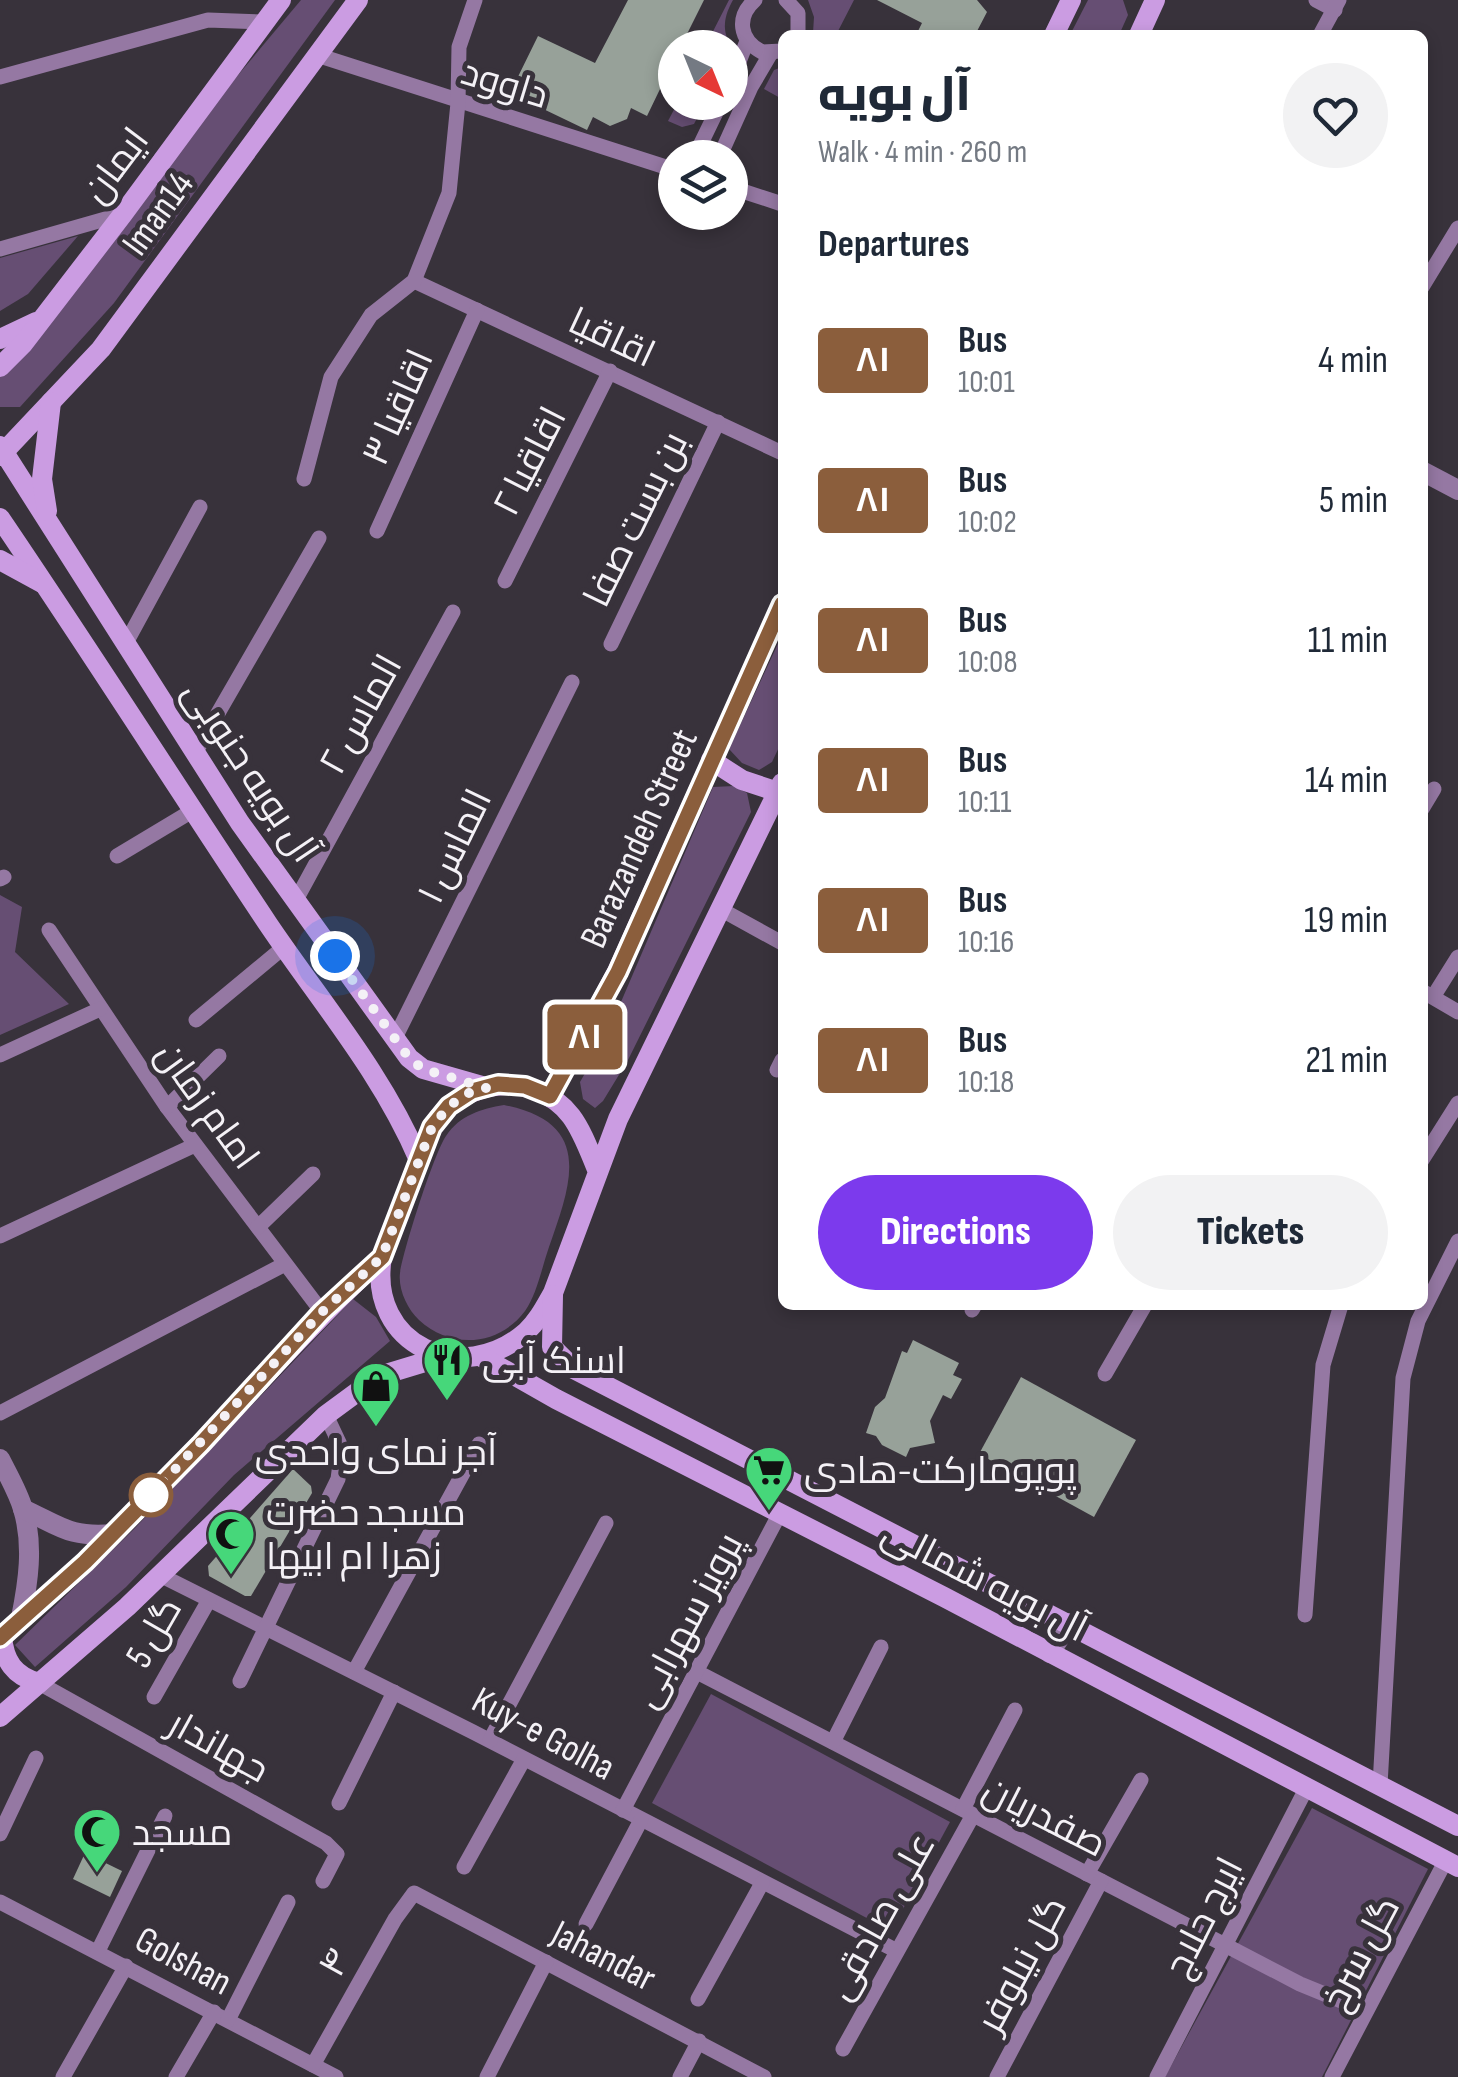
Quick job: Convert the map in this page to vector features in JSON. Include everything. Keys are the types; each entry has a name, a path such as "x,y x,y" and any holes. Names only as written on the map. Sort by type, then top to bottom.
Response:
{"main road":[{"name":"ایمان","path":"0,367 123,214 281,0"},
{"name":"Iman14","path":"1,451 101,349 358,0"},
{"path":"1056,30 1071,0"},
{"path":"1140,30 1155,0"},
{"path":"0,340 42,318"},
{"path":"48,518 42,479 51,402"},
{"path":"0,422 26,429"},
{"name":"آل بویه جنوبی","path":"1,451 48,518 240,823 409,1058 423,1069 486,1088"},
{"name":"آل بویه جنوبی","path":"0,518 284,947 379,1082 419,1160"},
{"path":"0,560 45,585"},
{"name":"Barazandeh Street","path":"550,1096 618,972 778,613"},
{"path":"711,760 742,780 778,788"},
{"path":"0,1715 160,1575 326,1415 378,1376 445,1356 480,1356 497,1350 525,1333 538,1319 553,1293 618,1119 778,792"},
{"path":"445,1356 412,1341 388,1313 378,1277 382,1257 432,1127 449,1106 472,1091 498,1084 525,1086 550,1096 570,1115 598,1172"},
{"path":"39,1683 15,1672 7,1661 1,1637 112,1534 322,1312 382,1257"},
{"name":"آل بویه شمالی","path":"553,1293 552,1347 574,1369 1458,1826"},
{"name":"آل بویه شمالی","path":"480,1356 1452,1863"},
{"path":"0,1695 0,1715"}],"street":[{"path":"304,479 330,377 371,314 414,280 449,193 459,47 475,0"},
{"path":"744,30 748,6 755,0"},
{"path":"1316,0 1337,5 1323,30"},
{"path":"791,2 800,22 799,30"},
{"path":"1,75 208,20 264,22"},
{"path":"748,42 762,52 777,52"},
{"path":"727,140 751,86 777,52"},
{"name":"داوود","path":"317,55 658,165"},
{"path":"748,193 778,203"},
{"path":"0,249 123,214"},
{"path":"1428,277 1458,228"},
{"name":"اقاقیا","path":"414,280 778,451"},
{"name":"اقاقیا ۳","path":"377,531 476,310"},
{"name":"اقاقیا ۲","path":"505,581 610,371"},
{"name":"بن بست صفا","path":"611,644 718,422"},
{"path":"1428,474 1458,490"},
{"path":"126,644 200,507"},
{"path":"195,753 319,538"},
{"name":"الماس ۲","path":"296,900 453,612"},
{"name":"الماس ۱","path":"394,1038 572,682"},
{"path":"1428,798 1434,788"},
{"path":"118,856 192,810"},
{"path":"722,910 778,941"},
{"name":"امام زمان","path":"49,930 167,1107 322,1312"},
{"path":"196,1020 284,947"},
{"path":"1458,957 1428,994 1458,1012"},
{"path":"0,1054 100,1010"},
{"path":"167,1107 219,1056"},
{"path":"1428,1150 1458,1102"},
{"path":"0,1236 195,1145"},
{"path":"258,1227 313,1174"},
{"path":"1428,1301 1458,1241"},
{"path":"0,1413 285,1264"},
{"path":"1104,1374 1141,1310"},
{"path":"1305,1614 1323,1365 1340,1310"},
{"path":"1380,1785 1403,1378 1424,1310"},
{"path":"240,1681 338,1478 342,1449 326,1415"},
{"path":"354,1672 479,1444"},
{"path":"0,1459 24,1509 30,1574 22,1618"},
{"path":"24,1509 64,1531 87,1536 112,1534"},
{"name":"پرویز سهرابی","path":"623,1810 780,1513"},
{"path":"490,1740 606,1523"},
{"name":"Kuy-e Golha","path":"160,1575 490,1740 897,1952"},
{"name":"گل 5","path":"154,1697 209,1600"},
{"path":"1050,1653 1069,1623"},
{"path":"833,1742 881,1646"},
{"name":"صفدریان","path":"697,1672 1300,1984 1366,2011"},
{"name":"جهاندار","path":"39,1683 326,1843 337,1854 323,1881"},
{"path":"339,1803 394,1692"},
{"name":"علی صادقی","path":"843,2049 897,1952 1015,1710"},
{"path":"0,1834 36,1758"},
{"path":"464,1866 524,1758"},
{"name":"گل نیلوفر","path":"998,2077 1141,1780"},
{"name":"ایرج حلاج","path":"1156,2077 1307,1787"},
{"path":"98,1951 165,1816"},
{"path":"586,1924 641,1820"},
{"name":"گل سرخ","path":"1332,2077 1452,1863"},
{"path":"698,1999 762,1883"},
{"name":"Jahandar","path":"414,1893 764,2077"},
{"name":"۴","path":"314,2065 414,1893"},
{"path":"176,2077 221,2016 288,1902"},
{"name":"Golshan","path":"2,1906 98,1951 336,2077"},
{"path":"487,2077 546,1962"},
{"path":"64,2077 126,1966"},
{"path":"680,2077 699,2041"}],"shaded area":[{"path":"301,0 335,0 114,303 20,407 0,407 0,375 202,118"},
{"path":"729,0 733,0 725,30 714,30"},
{"path":"808,0 854,0 839,30 813,30 814,17"},
{"path":"1088,0 1123,0 1128,15 1121,30 1073,30"},
{"path":"778,68 778,97 764,89"},
{"path":"669,120 696,120 682,127"},
{"path":"78,236 28,294 0,311 0,258"},
{"path":"778,644 778,749 772,762 759,770 742,763 729,749"},
{"path":"734,786 747,793 751,812 628,1060 595,1108 583,1099 580,1082 606,1037 713,787"},
{"path":"0,895 22,907 15,952 69,1004 0,1035"},
{"path":"504,1105 533,1114 553,1126 564,1141 569,1159 564,1201 525,1311 502,1331 460,1340 432,1330 415,1315 402,1292 400,1273 434,1161 446,1136 472,1114"},
{"path":"353,1299 376,1317 390,1341 234,1475 126,1587 35,1667 15,1645 134,1529"},
{"path":"711,1694 950,1822 891,1931 652,1803"},
{"path":"1312,1808 1428,1869 1322,2077 1165,2077"}],"building":[{"path":"628,0 704,0 689,30 658,30 658,93 647,116 631,108 627,119 610,126 593,117 587,130 510,93 538,36 595,63"},
{"path":"877,0 977,0 987,12 978,30 918,30 922,23"},
{"path":"913,1340 959,1363 953,1375 962,1379 951,1399 943,1395 930,1421 935,1443 910,1448 906,1457 866,1433 875,1407 885,1398 902,1351 907,1353"},
{"path":"1021,1377 1136,1440 1094,1517 979,1454"},
{"path":"293,1469 311,1486 312,1493 251,1596 209,1576 208,1566"},
{"name":"مسجد","path":"85,1853 122,1871 110,1897 73,1879"}],"bus line":[{"name":"۸۱","path":"0,1638 85,1562 201,1444 322,1312 382,1257 432,1127 449,1106 472,1091 498,1084 525,1086 550,1096 618,972 778,613"}],"place":[{"name":"اسنک آبی","path":"447,1402"},
{"name":"آجر نمای واحدی","path":"376,1428"},
{"name":"پوپومارکت-هادی","path":"769,1512"},
{"name":"مسجد حضرت زهرا ام ابیها","path":"231,1576"},
{"name":"مسجد","path":"97,1874"}],"route":[{"path":"151,1495 322,1312 382,1257 432,1127 449,1106 472,1091 486,1088 423,1069 409,1058 335,956"}]}
